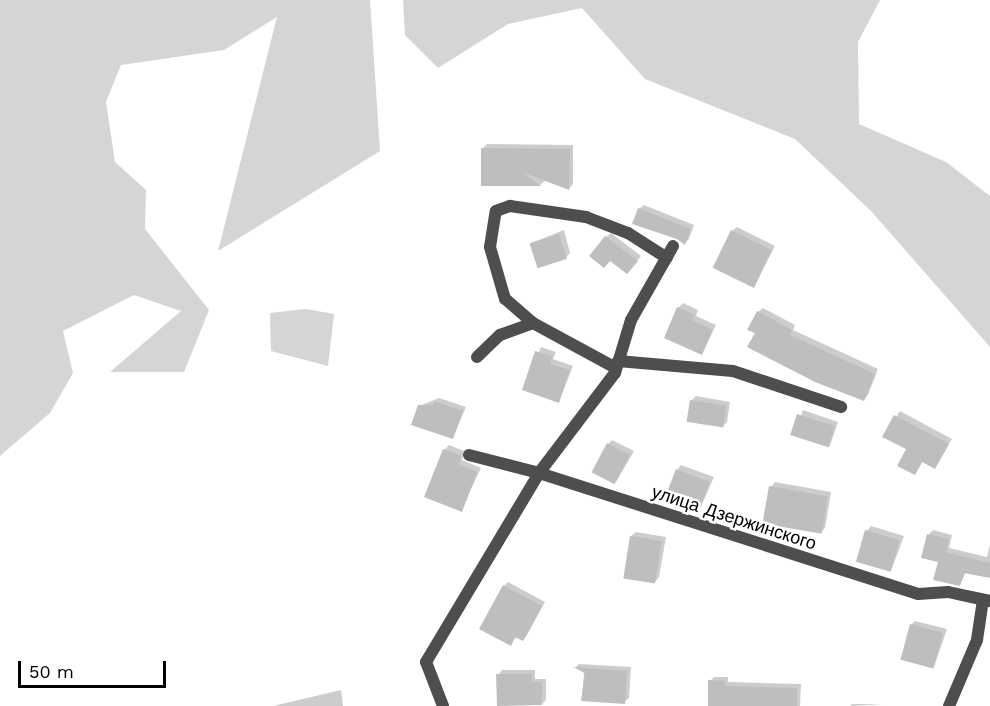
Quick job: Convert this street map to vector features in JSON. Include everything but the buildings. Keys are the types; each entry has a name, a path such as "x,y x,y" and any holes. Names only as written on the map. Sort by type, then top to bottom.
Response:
{"street":[{"path":"667,258 628,233 586,217 510,206 496,211 490,247 505,299 533,323 617,365 733,371 841,407"},
{"path":"443,706 426,662 539,473 617,365 631,320 673,246"},
{"path":"477,357 500,335 533,323"},
{"name":"улица Дзержинского","path":"470,455 539,473 918,594 948,592 987,600"},
{"path":"949,706 977,640 987,600"}],"shaded area":[{"path":"0,0 370,0 380,151 218,251 277,17 224,50 121,65 106,102 115,162 146,190 145,229 209,310 184,372 110,372 181,311 134,295 63,331 73,373 50,413 0,456"},
{"path":"403,0 880,0 858,42 859,124 946,162 990,196 990,347 871,211 795,139 645,79 582,8 508,24 438,68 405,35"},
{"path":"306,309 334,314 328,366 271,351 270,313"}]}
